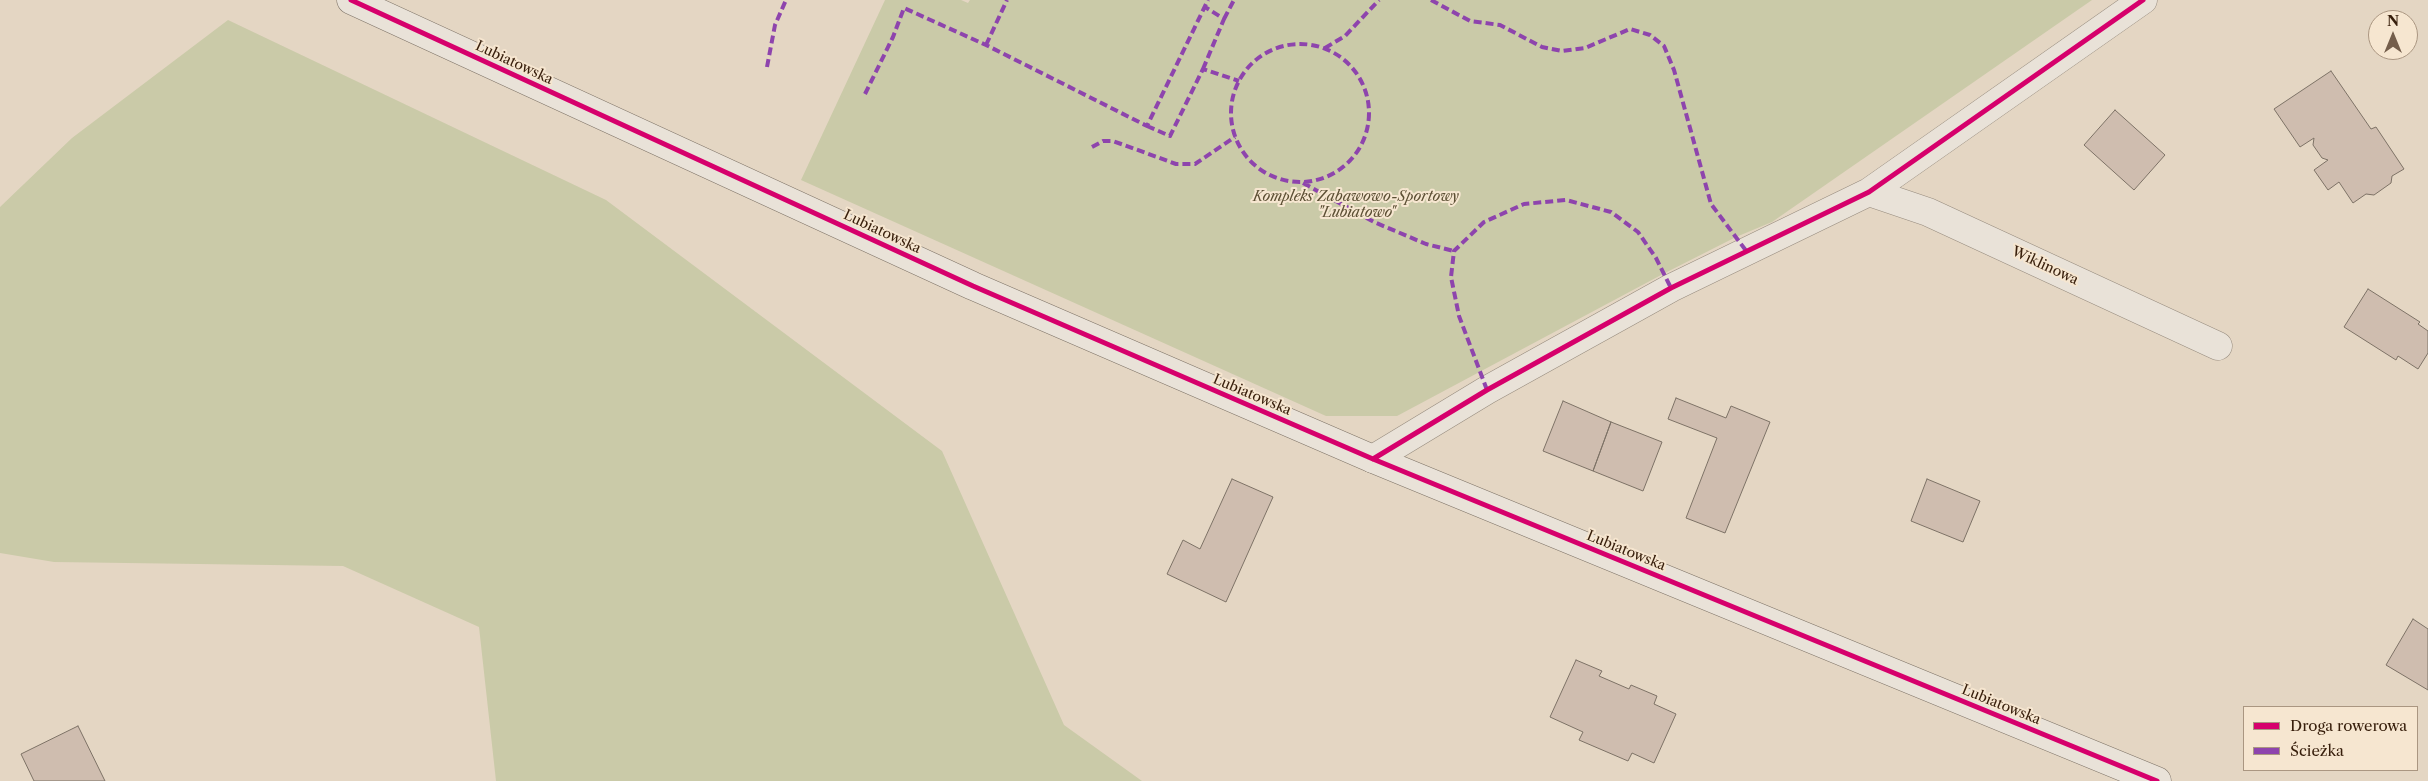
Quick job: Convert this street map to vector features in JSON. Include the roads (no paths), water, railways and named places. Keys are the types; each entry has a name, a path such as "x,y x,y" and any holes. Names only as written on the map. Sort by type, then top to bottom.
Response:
{"street":[{"name":"Lubiatowska","path":"351,0 973,286 1373,459 2157,781"},
{"path":"1373,459 1487,390 1671,288 1869,192 2143,0"},
{"name":"Wiklinowa","path":"1869,192 1928,212 2218,346"}],"park label":[{"name":"Kompleks Zabawowo-Sportowy \"Lubiatowo\"","path":"1356,206"}]}
